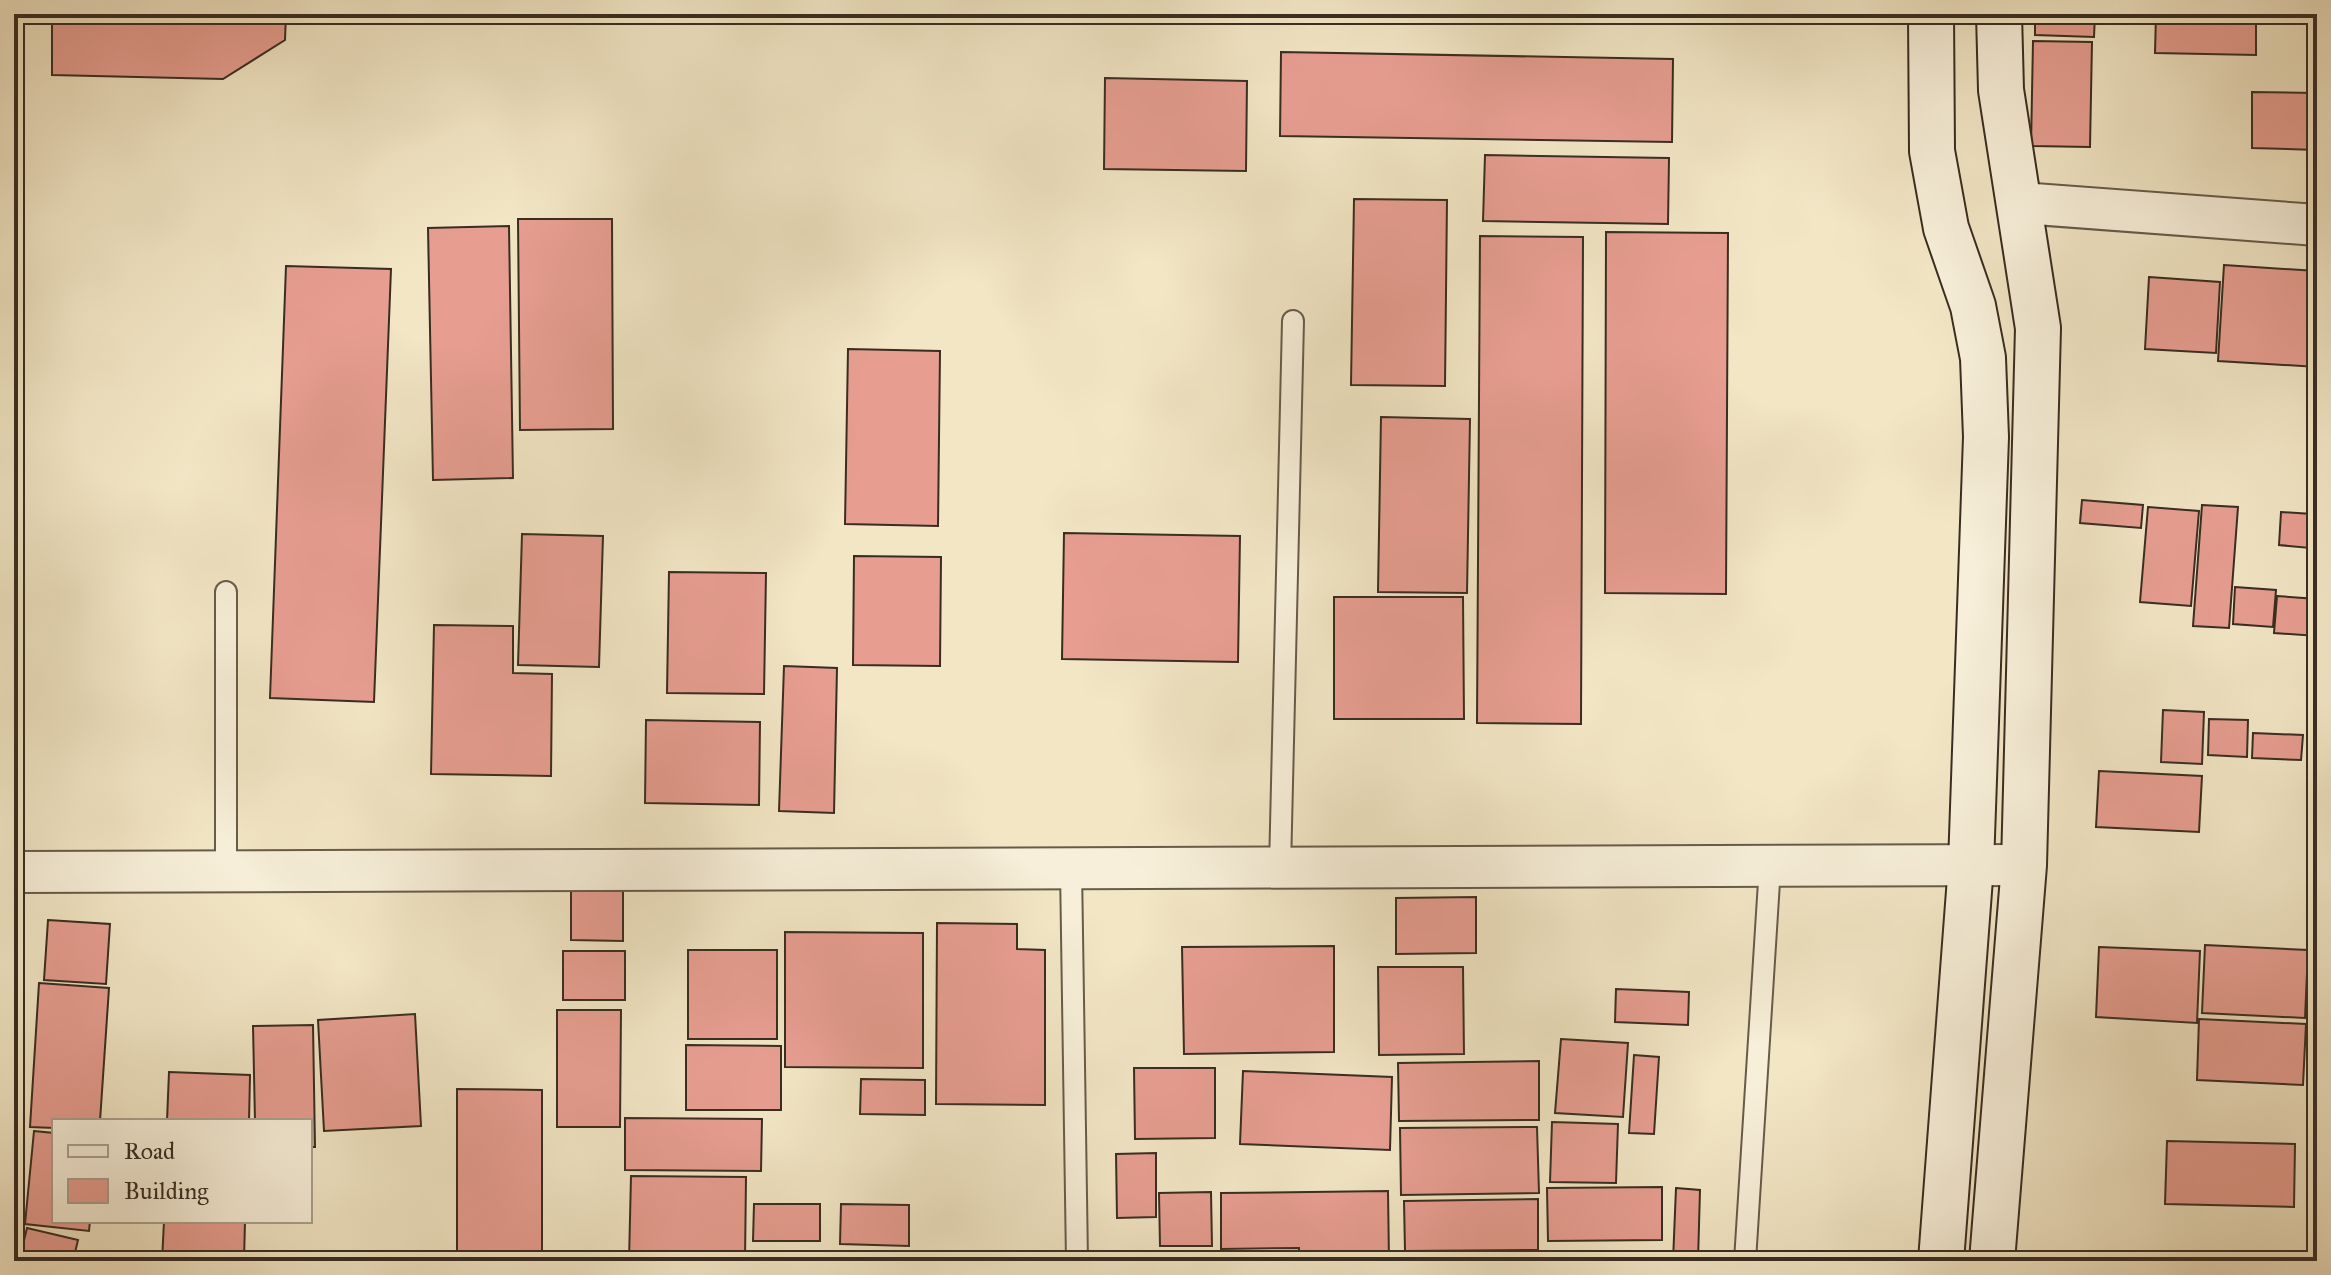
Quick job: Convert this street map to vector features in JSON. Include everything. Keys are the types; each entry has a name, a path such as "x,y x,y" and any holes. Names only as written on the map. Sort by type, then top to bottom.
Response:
{"street":[{"path":"1931,14 1932,151 1946,228 1973,306 1983,358 1986,437 1971,865 1941,1261"},
{"path":"1992,1261 2024,865 2038,328 2021,203 2001,90 1999,14"},
{"path":"2021,203 2317,225"},
{"path":"14,872 2024,865"}],"lane":[{"path":"1280,868 1293,321"},
{"path":"226,592 226,872"},
{"path":"1745,1261 1770,866"},
{"path":"1071,868 1077,1261"}],"building":[{"path":"52,14 286,14 285,40 223,79 52,75"},
{"path":"2035,14 2095,14 2094,37 2035,35"},
{"path":"2156,14 2256,14 2256,55 2155,53"},
{"path":"2033,41 2092,42 2090,147 2031,146"},
{"path":"1281,52 1673,59 1672,142 1280,136"},
{"path":"1105,78 1247,81 1246,171 1104,169"},
{"path":"2252,92 2317,93 2317,150 2252,148"},
{"path":"1485,155 1669,158 1668,224 1483,221"},
{"path":"1354,199 1447,200 1445,386 1351,385"},
{"path":"518,219 612,219 613,429 520,430"},
{"path":"509,226 513,478 433,480 428,228"},
{"path":"1606,232 1728,233 1726,594 1605,593"},
{"path":"1480,236 1583,237 1581,724 1477,723"},
{"path":"2224,265 2317,271 2317,367 2218,361"},
{"path":"286,266 391,269 374,702 270,698"},
{"path":"2149,277 2220,282 2216,353 2145,349"},
{"path":"848,349 940,351 938,526 845,524"},
{"path":"1381,417 1470,419 1467,593 1378,592"},
{"path":"2082,500 2143,505 2141,528 2080,523"},
{"path":"2202,505 2238,507 2229,628 2193,626"},
{"path":"2148,507 2199,511 2191,606 2140,602"},
{"path":"2281,512 2312,514 2310,548 2279,545"},
{"path":"1064,533 1240,536 1238,662 1062,659"},
{"path":"522,534 603,536 599,667 518,665"},
{"path":"854,556 941,557 940,666 853,665"},
{"path":"669,572 766,573 764,694 667,693"},
{"path":"2235,587 2276,590 2273,627 2233,624"},
{"path":"2277,596 2317,599 2317,636 2274,633"},
{"path":"1334,597 1463,597 1464,719 1334,719"},
{"path":"434,625 513,626 513,673 552,674 551,776 431,774"},
{"path":"784,666 837,668 834,813 779,811"},
{"path":"2317,693 2317,770 2309,769"},
{"path":"2163,710 2204,712 2202,764 2161,762"},
{"path":"2209,719 2248,720 2247,757 2208,755"},
{"path":"646,720 760,722 759,805 645,803"},
{"path":"2253,733 2303,735 2301,760 2252,758"},
{"path":"2099,771 2202,776 2199,832 2096,827"},
{"path":"571,891 623,891 623,941 571,940"},
{"path":"1476,897 1476,953 1396,954 1396,898"},
{"path":"48,920 110,924 106,984 44,980"},
{"path":"937,923 1017,924 1017,949 1045,950 1045,1105 936,1104"},
{"path":"785,932 923,933 923,1068 785,1067"},
{"path":"2205,945 2308,950 2305,1018 2202,1013"},
{"path":"1334,946 1334,1052 1184,1054 1182,947"},
{"path":"2099,947 2200,951 2197,1023 2096,1017"},
{"path":"688,950 777,950 777,1039 688,1039"},
{"path":"563,951 625,951 625,1000 563,1000"},
{"path":"1378,967 1463,967 1464,1054 1379,1055"},
{"path":"39,983 109,988 100,1119 52,1119 52,1128 30,1127"},
{"path":"1616,989 1689,992 1688,1025 1615,1022"},
{"path":"557,1010 621,1010 620,1127 557,1127"},
{"path":"415,1014 421,1126 324,1131 318,1020"},
{"path":"2199,1019 2306,1024 2303,1085 2197,1080"},
{"path":"313,1025 315,1147 312,1147 312,1119 255,1119 253,1026"},
{"path":"1561,1039 1628,1043 1623,1117 1555,1113"},
{"path":"686,1045 781,1046 781,1110 686,1110"},
{"path":"1634,1055 1659,1057 1654,1134 1629,1133"},
{"path":"1539,1061 1539,1120 1399,1121 1398,1063"},
{"path":"1134,1068 1215,1068 1215,1138 1135,1139"},
{"path":"1243,1071 1392,1077 1390,1150 1240,1144"},
{"path":"169,1072 250,1075 249,1119 167,1119"},
{"path":"861,1079 925,1080 925,1115 860,1114"},
{"path":"457,1089 542,1090 542,1261 457,1261"},
{"path":"625,1118 762,1119 761,1171 625,1170"},
{"path":"1552,1122 1618,1124 1616,1183 1550,1182"},
{"path":"1537,1127 1539,1193 1401,1195 1400,1128"},
{"path":"34,1131 52,1133 52,1223 90,1223 89,1231 25,1224"},
{"path":"2167,1141 2295,1144 2294,1207 2165,1204"},
{"path":"1156,1153 1156,1217 1117,1218 1116,1154"},
{"path":"631,1176 746,1177 745,1261 629,1261"},
{"path":"1662,1187 1662,1240 1548,1241 1547,1188"},
{"path":"1676,1188 1700,1190 1698,1261 1673,1261"},
{"path":"1388,1191 1389,1261 1299,1261 1299,1248 1221,1249 1221,1193"},
{"path":"1211,1192 1212,1246 1160,1246 1159,1193"},
{"path":"1538,1199 1538,1250 1405,1251 1404,1201"},
{"path":"754,1204 820,1204 820,1241 753,1241"},
{"path":"841,1204 909,1205 909,1246 840,1244"},
{"path":"164,1223 245,1223 244,1261 162,1261"},
{"path":"27,1228 78,1240 73,1261 19,1261"},
{"path":"288,1251 399,1251 399,1261 288,1261"},
{"path":"2117,1254 2153,1256 2153,1261 2116,1261"}]}
